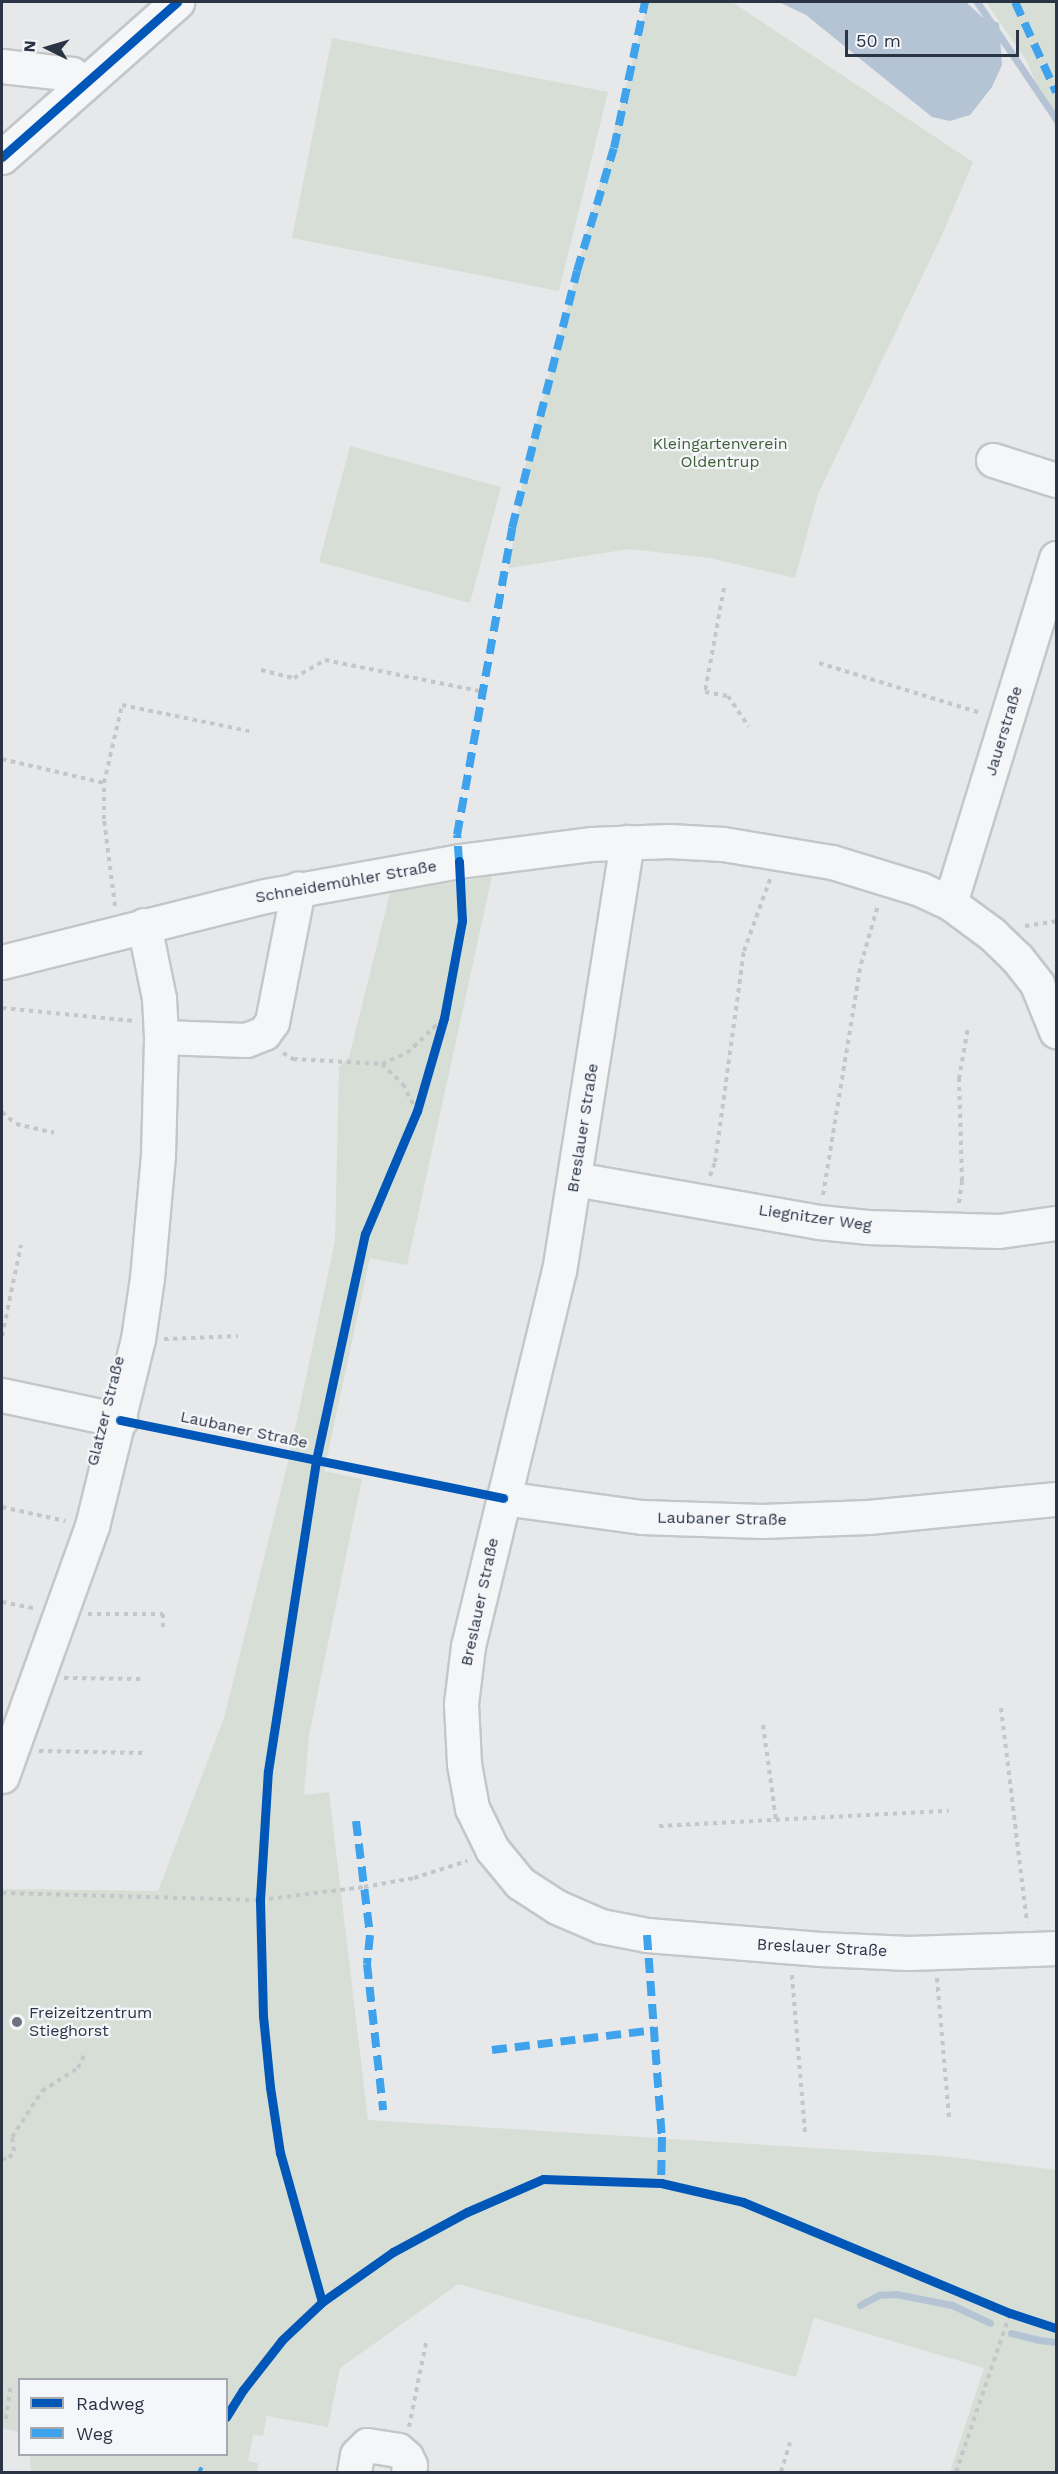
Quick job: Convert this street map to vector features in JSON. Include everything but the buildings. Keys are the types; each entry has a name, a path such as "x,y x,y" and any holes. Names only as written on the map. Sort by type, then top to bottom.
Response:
{"street":[{"path":"2,158 82,84 177,2"},
{"path":"2,66 72,74 82,84"},
{"path":"993,459 1056,480"},
{"name":"Jauerstraße","path":"950,903 1056,558"},
{"name":"Schneidemühler Straße","path":"2,962 131,928 298,890 459,861 592,844 627,842 723,844 779,852 886,877 950,903 992,934 1017,958 1036,984 1056,1031"},
{"name":"Breslauer Straße","path":"627,842 559,1270 468,1646 461,1704 464,1764 472,1808 492,1849 520,1883 557,1907 601,1926 647,1935 790,1947 934,1952 1043,1948"},
{"path":"161,1030 246,1040 264,1033 272,1022 298,890"},
{"name":"Glatzer Straße","path":"6,1763 13,1713 38,1678 92,1526 120,1420 138,1339 147,1278 158,1155 161,1030 153,958 131,928"},
{"name":"Liegnitzer Weg","path":"575,1179 819,1222 999,1232 1056,1223"},
{"path":"2,1395 120,1420"},
{"name":"Laubaner Straße","path":"503,1498 642,1517 762,1521 868,1516 1056,1499"},
{"path":"354,2472 357,2454 367,2445 398,2450 406,2464"}],"path":[{"path":"724,588 705,692 728,696 749,727"},
{"path":"261,670 294,678 325,660 483,692"},
{"path":"819,663 1007,721"},
{"path":"131,928 104,819 104,783 122,705 249,731"},
{"path":"2,759 104,783"},
{"path":"703,1200 715,1162 744,951 779,852"},
{"path":"819,1222 861,964 886,877"},
{"path":"438,1039 446,1007"},
{"path":"2,1008 161,1030"},
{"path":"264,1033 274,1048 293,1059 382,1064 406,1053 444,1018"},
{"path":"957,1231 962,1181 959,1079 968,1027"},
{"path":"382,1064 403,1084 417,1112"},
{"path":"412,1122 423,1091"},
{"path":"2,1112 16,1124 54,1133"},
{"path":"2,1336 21,1245"},
{"path":"138,1339 238,1336"},
{"path":"2,1507 92,1526"},
{"path":"38,1678 142,1679"},
{"path":"1001,1708 1043,1948"},
{"path":"763,1725 776,1820"},
{"path":"6,1763 143,1753"},
{"path":"659,1826 949,1811"},
{"path":"2,1893 260,1900 364,1887 414,1878 464,1862 492,1849"},
{"path":"260,1890 260,1912"},
{"path":"790,1947 805,2132"},
{"path":"934,1952 949,2118"},
{"path":"33,2032 79,2027"},
{"path":"2,2159 9,2158 14,2151 12,2137 42,2091 78,2068 84,2055"},
{"path":"999,2308 1021,2316"},
{"path":"956,2472 1010,2313"},
{"path":"406,2464 426,2343"},
{"path":"4,2418 10,2385"},
{"path":"781,2472 790,2442"}],"green space":[{"name":"Kleingartenverein Oldentrup","path":"648,2 732,2 973,162 942,235 818,494 795,578 710,558 629,549 509,568 525,467"},
{"path":"986,2 1056,2 1056,129 1026,60"},
{"path":"332,38 608,92 559,291 292,238"},
{"path":"350,446 501,487 470,603 319,562"},
{"path":"492,876 407,1265 370,1258 324,1471 362,1479 309,1735 304,1795 329,1792 368,2120 943,2156 1056,2170 1056,2472 950,2472 984,2368 814,2318 796,2377 458,2284 340,2368 328,2427 267,2416 263,2436 253,2435 248,2461 258,2463 257,2472 31,2472 30,2456 228,2456 228,2378 18,2378 18,2432 2,2428 2,1889 158,1891 224,1718 288,1462 335,1241 339,1067 349,1057 390,893"}],"water":[{"path":"779,2 966,2 982,17 999,23 1002,65 992,87 970,115 950,121 932,117 806,15"}],"waterway":[{"path":"977,2 1056,119"},
{"path":"860,2305 879,2295 896,2294 952,2305 990,2323"},
{"path":"1011,2333 1056,2342"}],"marked path":[{"path":"459,861 457,835 512,528 577,271 614,148 645,2"},
{"path":"1015,2 1056,92"},
{"path":"356,1821 370,1935 367,1964 383,2110"},
{"path":"647,1935 662,2137 661,2183"},
{"path":"492,2050 654,2030"},
{"path":"198,2470 202,2472"}],"cycle path":[{"path":"2,157 177,2"},
{"path":"322,2302 280,2153 270,2087 263,2016 260,1900 268,1771 316,1460 365,1234 417,1111 444,1018 462,921 459,861"},
{"path":"120,1420 503,1498"},
{"path":"228,2414 243,2390 282,2340 322,2302 393,2252 467,2212 543,2179 661,2183 743,2202 1010,2313 1056,2328"}],"place":[{"name":"Freizeitzentrum Stieghorst","path":"17,2022"}]}
